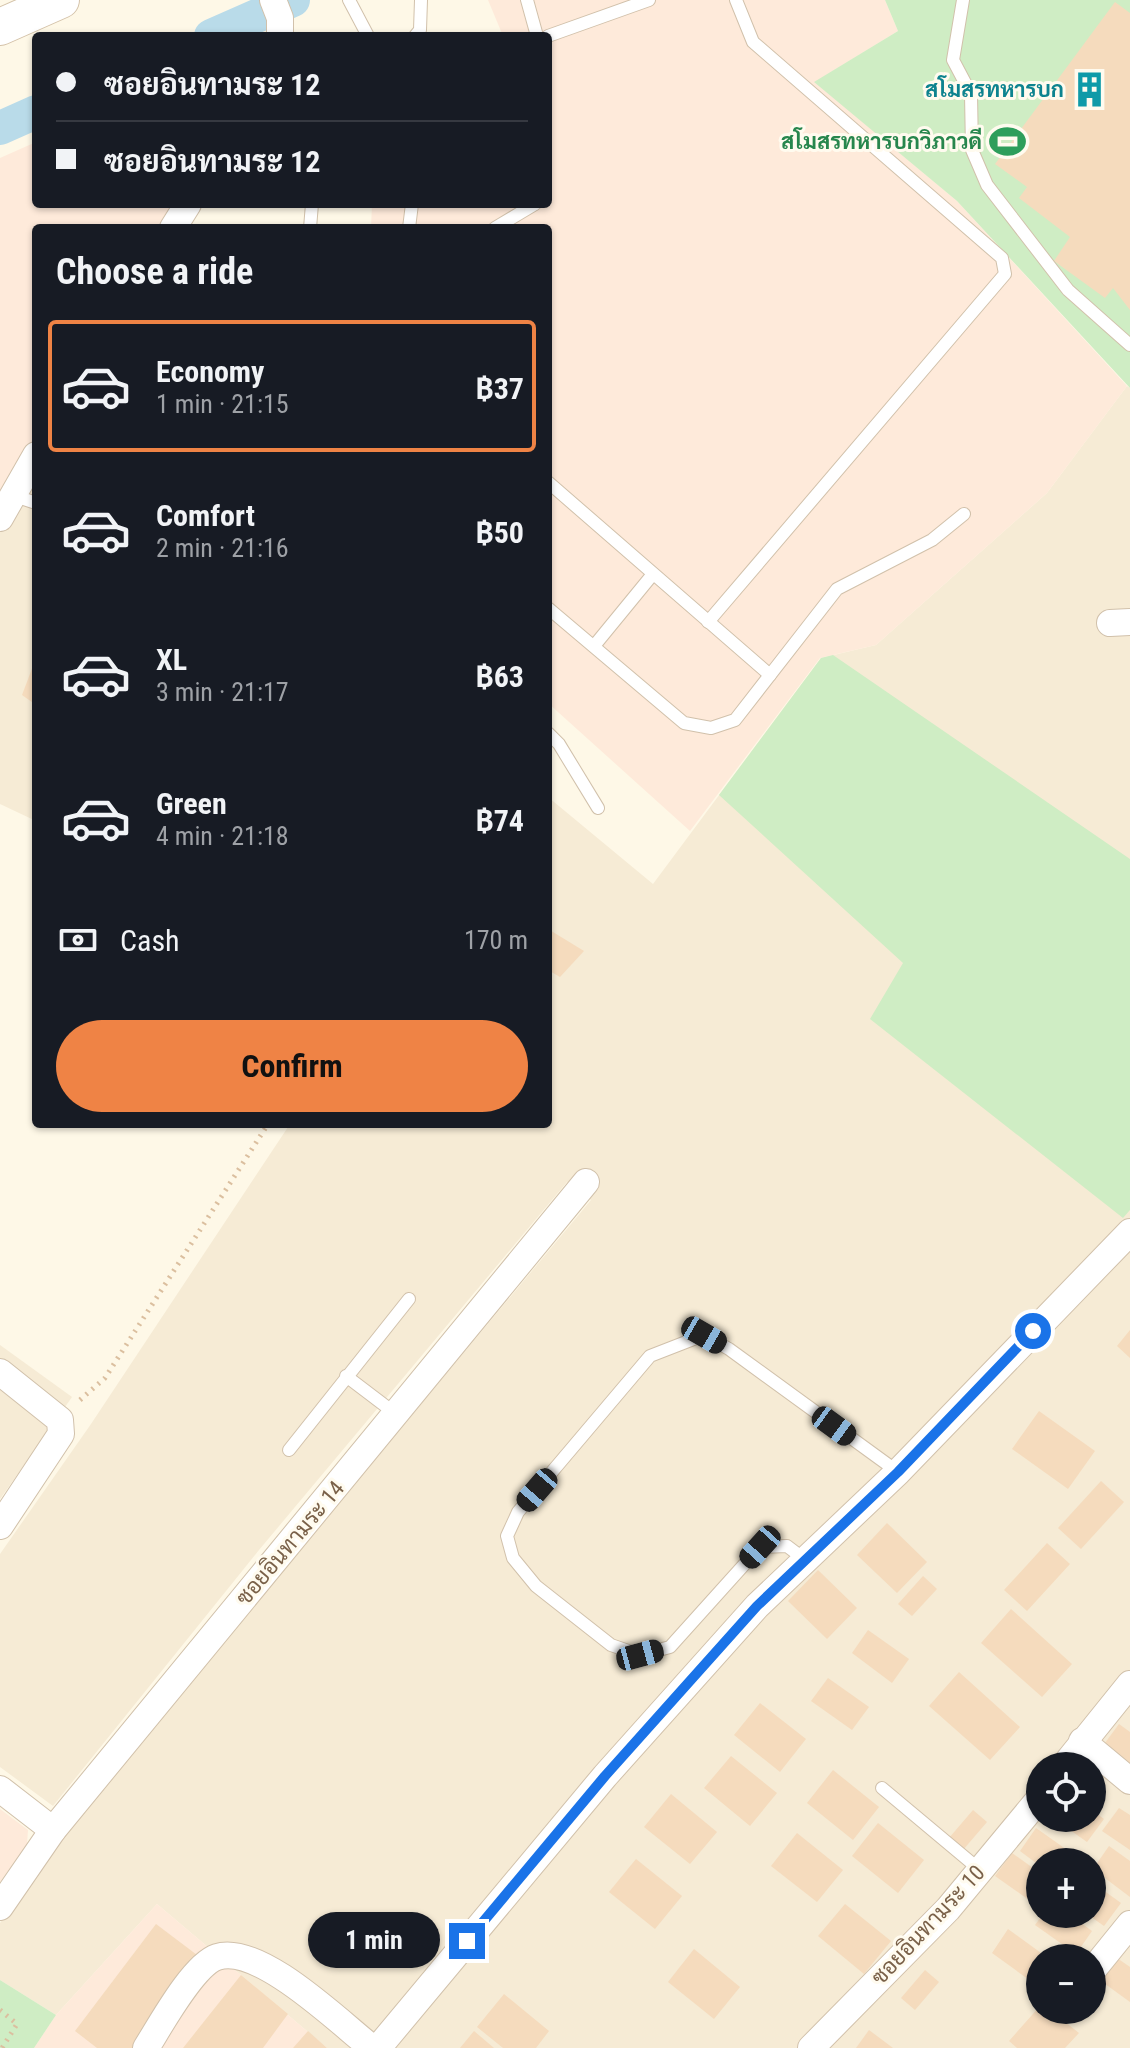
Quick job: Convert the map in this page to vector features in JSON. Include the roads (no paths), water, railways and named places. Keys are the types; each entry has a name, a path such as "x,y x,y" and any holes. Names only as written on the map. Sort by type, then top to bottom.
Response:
{"main road":[{"path":"0,27 61,0"}],"street":[{"path":"273,0 280,18 280,32"},
{"path":"12,501 32,463"},
{"name":"ซอยอินทามระ 14","path":"0,1907 53,1830 586,1182"},
{"path":"378,2048 605,1776 757,1606 898,1472 1130,1232"},
{"path":"0,1372 60,1420 61,1434 48,1459 0,1526"},
{"path":"1074,1752 1130,1684"},
{"path":"1082,1741 1130,1781"},
{"path":"0,1789 53,1830"},
{"name":"ซอยอินทามระ 10","path":"811,2048 948,1909 1026,1815"},
{"path":"1106,1954 1130,1924"},
{"path":"146,2048 194,1978 216,1957 237,1956 266,1966 372,2048"}],"lane":[{"path":"349,0 366,32"},
{"path":"418,32 421,0"},
{"path":"527,0 536,32"},
{"path":"552,35 649,0"},
{"path":"708,622 1005,274 1002,258 753,42 736,0"},
{"path":"963,0 953,60 971,94 972,150 987,185 1068,290 1130,345"},
{"path":"502,224 528,208"},
{"path":"552,486 770,675"},
{"path":"552,611 684,723 711,728 735,720 837,589 932,540 964,514"},
{"path":"594,646 653,574"},
{"path":"552,737 598,808"},
{"path":"289,1450 409,1299"},
{"path":"804,1559 787,1546 760,1547 670,1647 640,1655 611,1645 536,1586 513,1558 507,1536 518,1512 650,1356 704,1335 729,1349 898,1472"},
{"path":"346,1376 396,1414"},
{"path":"882,1788 980,1870"}],"waterway":[{"path":"220,32 293,0"},
{"path":"0,128 32,114"}],"place":[{"name":"สโมสรทหารบก","path":"1090,89"},
{"name":"สโมสรทหารบกวิภาวดี","path":"1008,141"}]}
